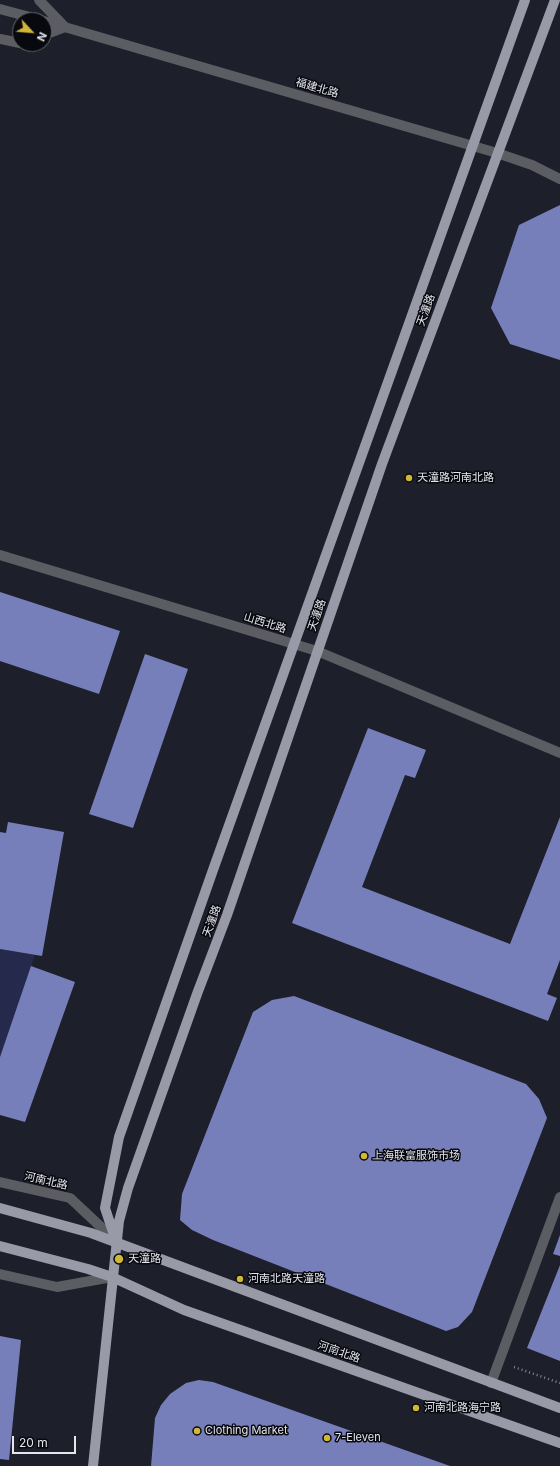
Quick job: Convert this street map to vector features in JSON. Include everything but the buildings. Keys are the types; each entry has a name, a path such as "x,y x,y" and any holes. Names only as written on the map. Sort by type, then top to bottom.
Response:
{"main road":[{"name":"天潼路","path":"117,1242 105,1208 119,1137 525,0"},
{"name":"天潼路","path":"93,1466 119,1221 128,1188 197,994 227,915 382,464 496,153 555,0"},
{"name":"河南北路","path":"0,1208 64,1224 117,1242 560,1408"},
{"name":"河南北路","path":"0,1246 61,1261 112,1277 184,1310 560,1443"}],"street":[{"name":"福建北路","path":"39,0 65,27"},
{"name":"福建北路","path":"0,9 12,12"},
{"name":"福建北路","path":"52,23 496,153 532,165 560,179"},
{"path":"52,32 65,27"},
{"path":"0,39 12,41"},
{"name":"山西北路","path":"0,555 317,651 560,753"},
{"name":"河南北路","path":"0,1182 70,1198 117,1242"},
{"path":"491,1383 560,1197"},
{"path":"0,1274 57,1287 112,1277"}],"path":[{"path":"498,1362 560,1383"}],"shaded area":[{"path":"0,949 35,955 0,1057"}],"place":[{"name":"天潼路河南北路","path":"409,478"},
{"name":"上海联富服饰市场","path":"364,1156"},
{"name":"天潼路","path":"119,1259"},
{"name":"河南北路天潼路","path":"240,1279"},
{"name":"河南北路海宁路","path":"416,1408"},
{"name":"Clothing Market","path":"197,1431"},
{"name":"7-Eleven","path":"327,1438"}]}
